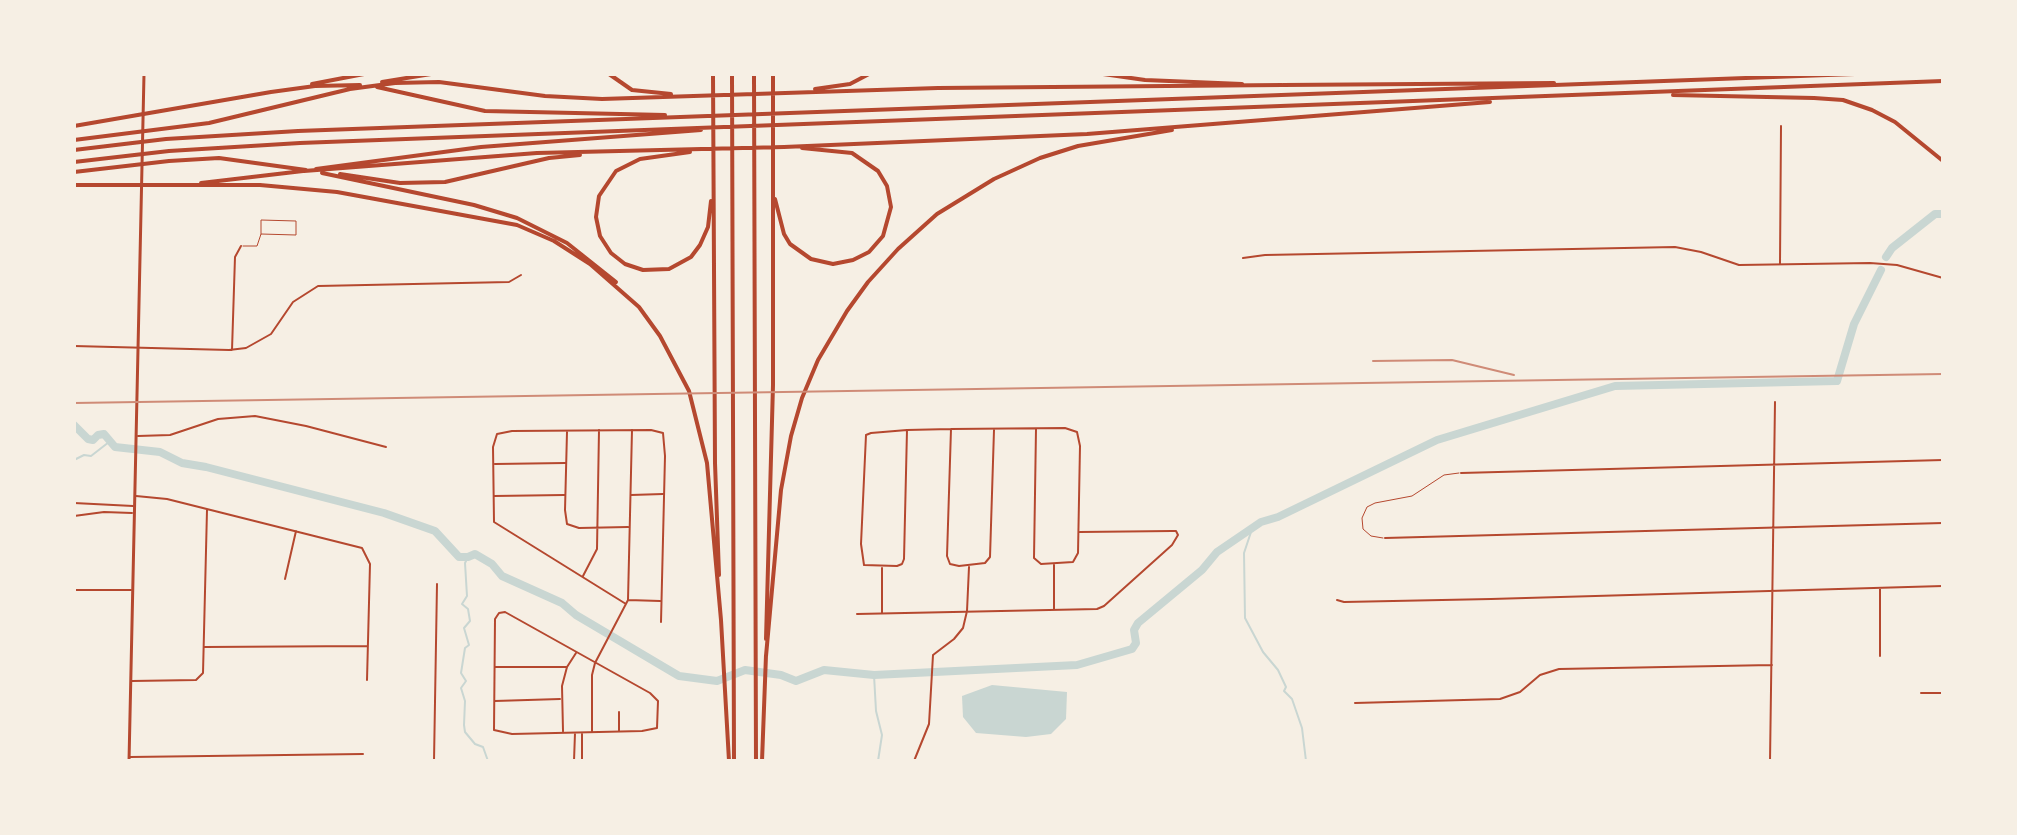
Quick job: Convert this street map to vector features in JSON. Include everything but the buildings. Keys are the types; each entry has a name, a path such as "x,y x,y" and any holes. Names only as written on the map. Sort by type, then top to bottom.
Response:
{"highway":[{"path":"74,126 364,74"},
{"path":"74,140 209,123 348,87 431,74"},
{"path":"609,74 638,92 701,96"},
{"path":"712,74 721,620 732,745"},
{"path":"732,74 732,761"},
{"path":"754,74 756,745 759,761"},
{"path":"759,761 763,745 773,399 774,74"},
{"path":"785,92 850,84 869,74"},
{"path":"1103,74 1171,82 1282,85"},
{"path":"1772,77 1789,74"},
{"path":"74,150 251,133 1855,74"},
{"path":"271,92 423,81 585,99 785,92 1521,81 1581,84"},
{"path":"74,162 239,146 1943,81"},
{"path":"348,87 381,88 471,109 507,113 704,116"},
{"path":"1639,94 1843,100 1895,122 1943,161"},
{"path":"315,171 537,153 784,147 1087,134 1520,98"},
{"path":"767,638 781,490 791,436 802,398 829,341 868,282 917,231 960,198 1018,167 1078,146 1210,125"},
{"path":"182,185 481,147 741,126"},
{"path":"774,161 779,222 790,244 799,251 823,262 844,263 861,257 879,242 888,224 891,207 887,186 878,171 861,157 846,151 784,147"},
{"path":"704,149 640,159 623,165 609,178 599,196 596,217 600,236 611,253 634,268 654,271 678,265 691,257 708,227 713,163"},
{"path":"303,170 382,181 423,183 464,179 549,158 603,152"},
{"path":"74,172 201,158 234,159 303,170 474,205 517,218 582,253 611,277 660,336 693,400 707,463 721,620"},
{"path":"74,185 312,188 502,221 554,241 590,264 629,297"}],"main road":[{"path":"129,759 144,74"}],"street":[{"path":"1780,264 1781,126"},
{"path":"232,350 235,257 241,246"},
{"path":"1243,258 1265,255 1675,247 1690,248 1739,265 1870,263 1897,265 1943,278"},
{"path":"74,346 232,350 258,343 271,333 293,302 318,286 509,282 521,275"},
{"path":"1770,761 1775,402"},
{"path":"137,436 170,435 218,419 255,416 283,420 386,447"},
{"path":"907,430 904,559 902,564 864,565 861,558 866,435 907,430 951,429 1069,428 1077,432 1080,446 1078,532 1076,559 1073,562 1041,564 1034,558 1036,429"},
{"path":"951,429 947,556 950,564 969,565 985,563 990,557 994,429"},
{"path":"583,577 596,554 599,430"},
{"path":"661,601 627,602 498,527 492,516 494,438 497,434 512,431 599,430 651,430 663,433 661,622"},
{"path":"592,732 592,675 595,663 627,602 632,430"},
{"path":"567,431 567,524 572,527 629,527"},
{"path":"1461,473 1943,460"},
{"path":"493,464 566,463"},
{"path":"631,495 664,494"},
{"path":"493,496 565,495"},
{"path":"134,496 167,499 356,545 367,554 370,564 367,680"},
{"path":"74,503 134,506"},
{"path":"130,681 196,680 201,677 205,647 207,509"},
{"path":"74,516 104,512 134,514"},
{"path":"1385,538 1943,523"},
{"path":"285,579 296,531"},
{"path":"857,614 1104,606 1174,543 1177,533 1078,532"},
{"path":"1054,564 1054,610"},
{"path":"914,761 929,724 935,652 960,634 967,611 969,565"},
{"path":"882,566 882,613"},
{"path":"434,761 437,584"},
{"path":"1337,600 1491,599 1943,586"},
{"path":"1880,588 1880,656"},
{"path":"74,590 132,590"},
{"path":"499,613 513,614 577,652 650,693 658,701 657,728 512,734 494,730 495,619 499,613"},
{"path":"205,647 368,646"},
{"path":"563,732 561,699 567,667 577,652"},
{"path":"1355,703 1500,699 1520,692 1540,675 1559,669 1772,665"},
{"path":"494,667 567,667"},
{"path":"1921,693 1943,693"},
{"path":"493,701 561,699"},
{"path":"619,712 619,731"},
{"path":"574,761 575,732"},
{"path":"582,732 582,761"},
{"path":"129,759 363,754"},
{"path":"273,755 279,761"}],"lane":[{"path":"241,246 257,246 261,220 296,221 296,235 261,234"},
{"path":"1385,538 1374,537 1364,531 1362,518 1369,506 1412,496 1444,475 1461,473"}],"shaded area":[{"path":"992,685 1067,692 1066,719 1051,734 1026,737 976,733 963,717 962,696"}],"waterway":[{"path":"1886,257 1892,248 1935,214 1943,214"},
{"path":"74,425 88,439 93,440 104,434 115,447 160,452 182,463 384,513 435,531 459,557 475,554 492,564 502,576 562,603 576,615 679,676 717,681 745,670 781,675 796,681 824,670 874,675 1077,665 1132,649 1136,643 1134,630 1138,623 1202,570 1217,552 1261,522 1278,517 1437,440 1615,386 1837,381 1854,324 1881,270"},
{"path":"74,460 84,455 91,456 109,442"},
{"path":"1252,529 1244,553 1245,618 1263,652 1278,670 1286,687 1284,691 1292,699 1302,728 1306,761"},
{"path":"468,557 465,563 467,596 462,604 468,609 470,621 464,628 469,645 465,648 461,673 466,681 461,688 465,701 464,725 465,732 475,744 483,747 488,761"},
{"path":"874,675 876,711 882,735 878,761"}],"railway":[{"path":"1373,361 1452,360 1514,375"},
{"path":"74,403 1943,374"}]}
